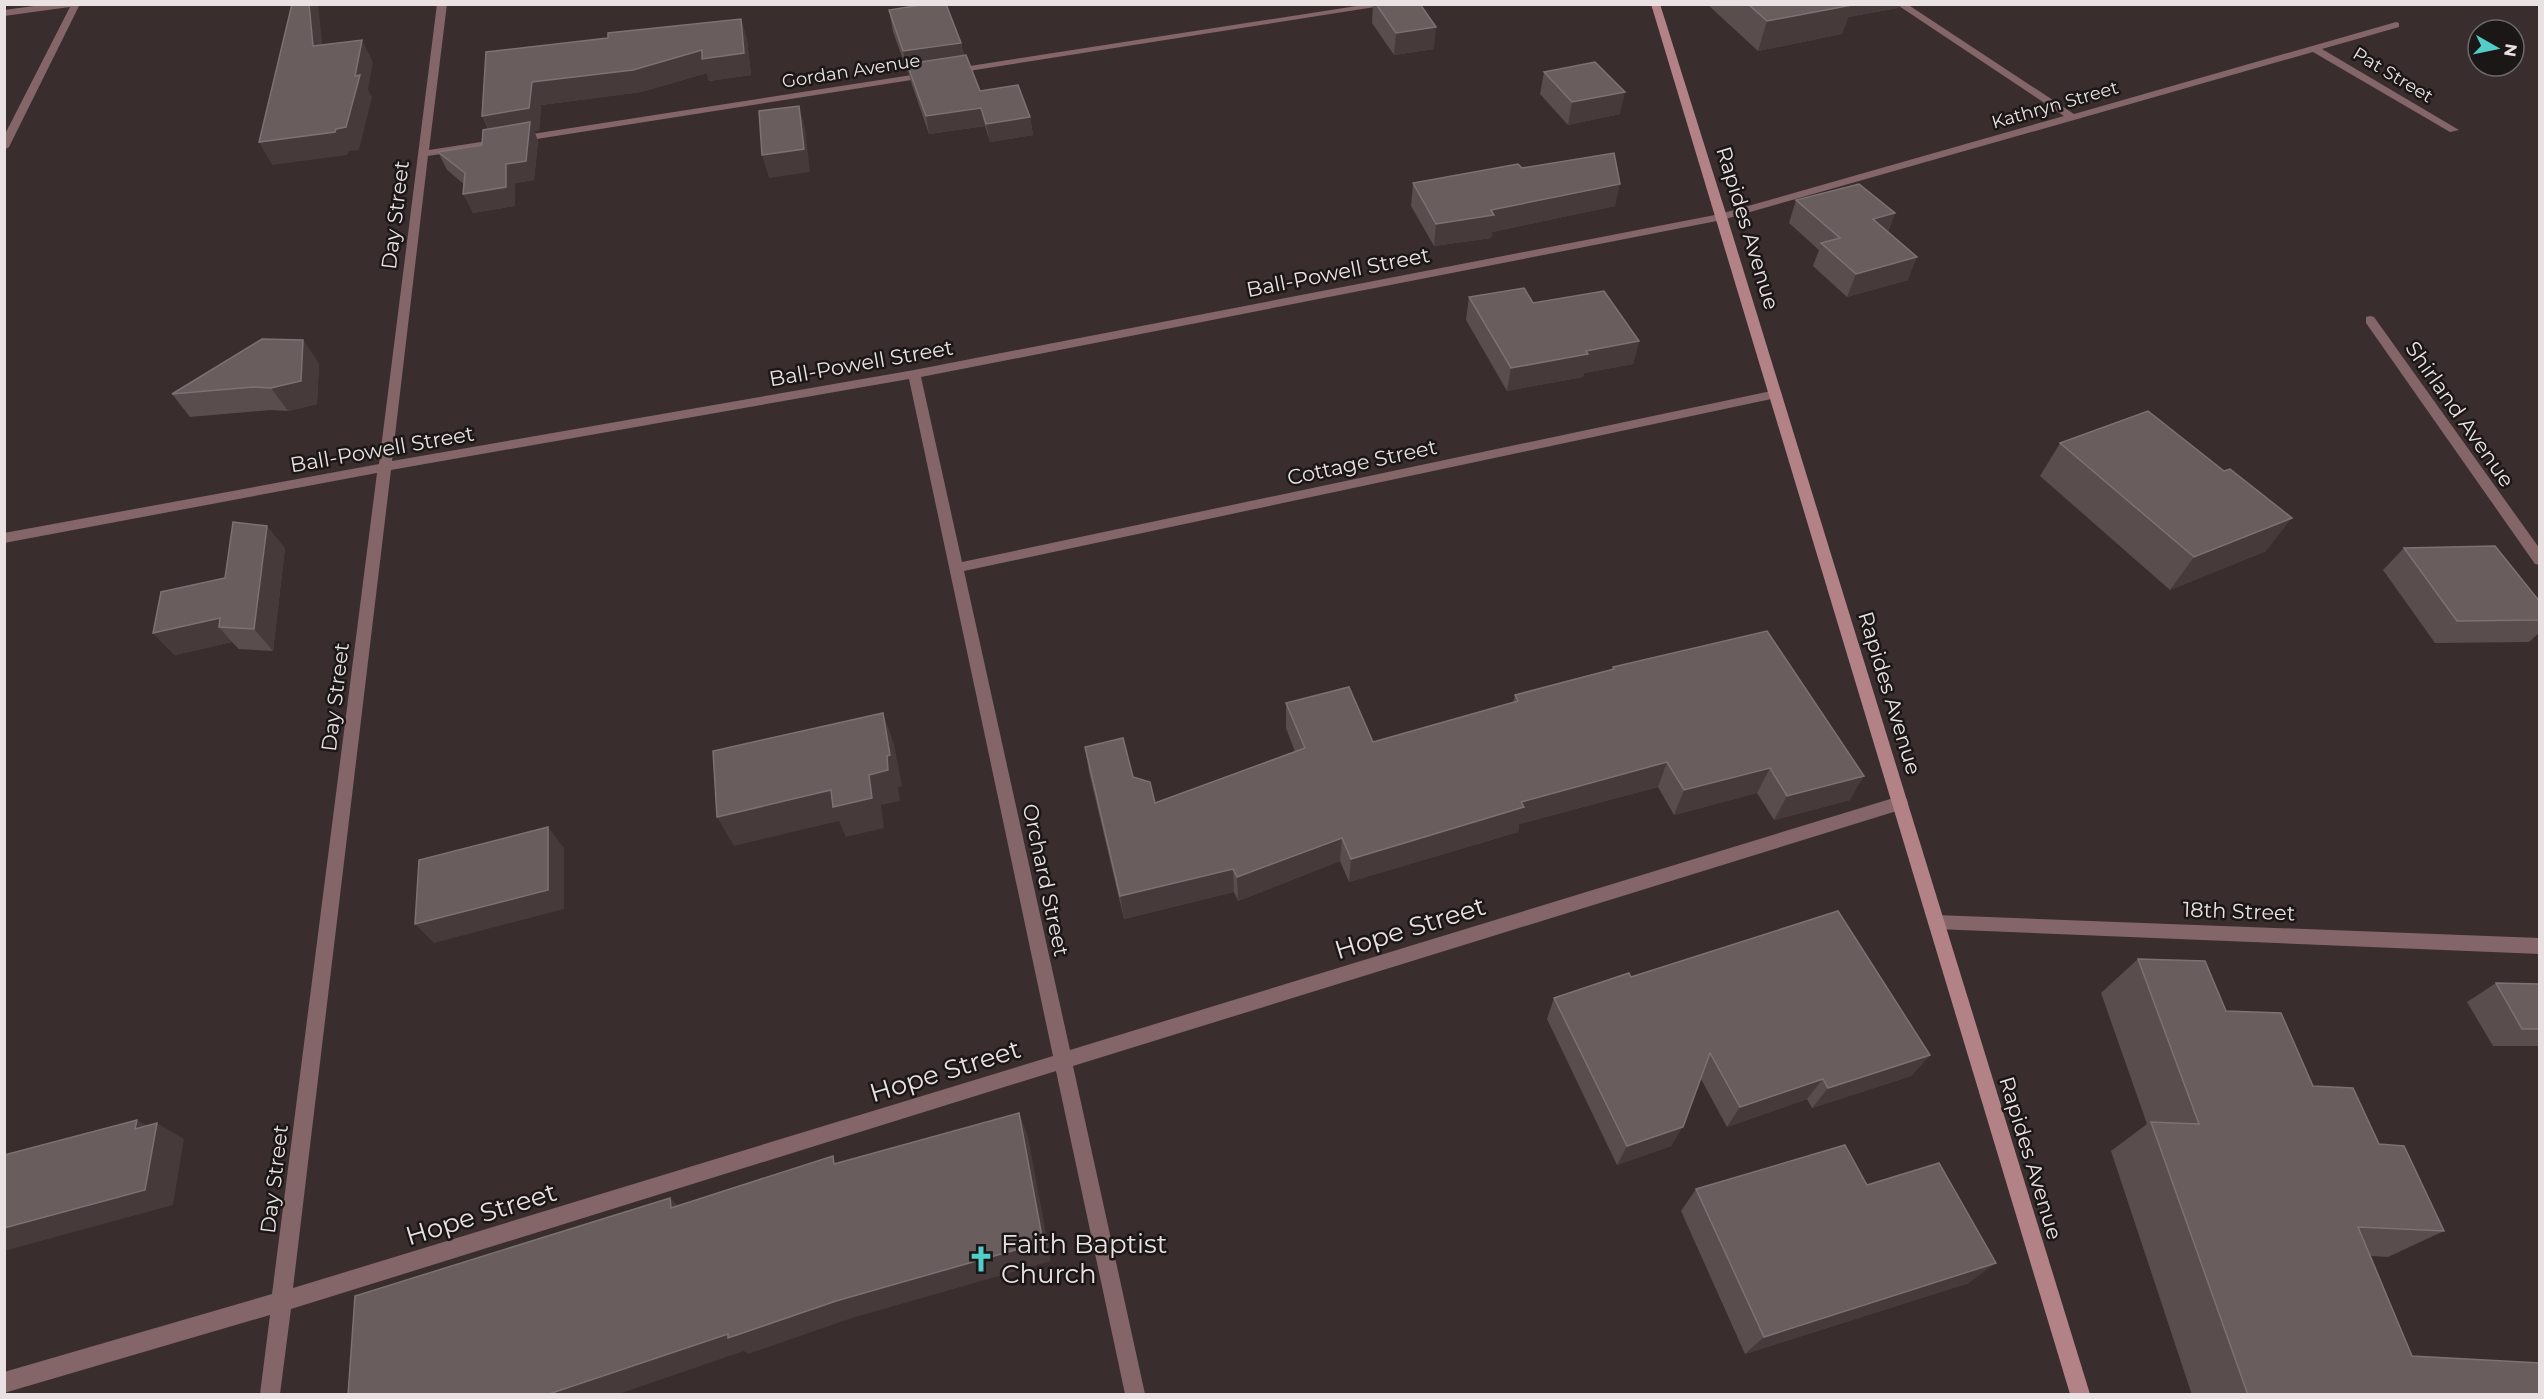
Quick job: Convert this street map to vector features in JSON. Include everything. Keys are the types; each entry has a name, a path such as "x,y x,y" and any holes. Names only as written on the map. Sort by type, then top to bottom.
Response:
{"main road":[{"name":"Rapides Avenue","path":"1655,4 1722,217 2080,1395"}],"street":[{"path":"4,13 75,4"},
{"path":"4,147 75,4"},
{"name":"Day Street","path":"270,1395 442,4"},
{"name":"Gordan Avenue","path":"424,154 1390,4"},
{"path":"1900,4 2072,117"},
{"name":"Kathryn Street","path":"1722,217 2396,25"},
{"name":"Pat Street","path":"2314,48 2454,130"},
{"name":"Ball-Powell Street","path":"4,538 385,467 914,374 1722,217"},
{"name":"Shirland Avenue","path":"2370,320 2540,560"},
{"name":"Orchard Street","path":"914,374 1135,1395"},
{"name":"Cottage Street","path":"956,568 1776,394"},
{"name":"Hope Street","path":"4,1383 280,1302 1900,803"},
{"name":"18th Street","path":"1936,922 2540,946"}],"building":[{"path":"292,4 309,4 313,46 362,40 355,76 360,75 346,127 336,129 335,132 259,142"},
{"path":"927,4 946,4 961,43 903,51 889,10"},
{"path":"1376,4 1420,4 1436,27 1396,33"},
{"path":"1748,4 1851,4 1852,5 1767,21"},
{"path":"741,19 744,53 702,59 702,50 633,70 532,82 529,108 482,116 486,52 608,38 608,33"},
{"path":"966,55 980,91 1018,85 1030,117 986,124 981,108 926,116 907,64"},
{"path":"1595,62 1625,92 1572,102 1544,72"},
{"path":"799,106 804,149 762,155 759,111"},
{"path":"530,122 526,161 506,164 506,187 463,194 465,173 438,152 482,145 483,130"},
{"path":"1614,153 1620,184 1491,210 1494,215 1436,224 1413,183 1518,164 1522,168"},
{"path":"1859,184 1895,213 1873,219 1917,257 1856,274 1821,243 1840,238 1796,200"},
{"path":"1524,288 1533,303 1604,291 1639,341 1586,351 1588,354 1511,368 1469,297"},
{"path":"262,339 303,340 301,381 271,388 253,387 172,394"},
{"path":"2148,411 2224,471 2230,469 2292,518 2194,557 2060,443"},
{"path":"233,522 267,526 254,629 219,627 220,618 153,633 161,592 225,578"},
{"path":"2495,546 2540,602 2540,620 2457,621 2404,548"},
{"path":"1767,631 1864,776 1787,796 1770,768 1684,790 1667,762 1521,802 1524,807 1351,859 1342,838 1237,877 1233,869 1120,896 1085,747 1123,738 1133,777 1150,782 1155,803 1305,748 1286,703 1349,687 1373,742 1518,701 1515,695 1614,669 1613,667"},
{"path":"883,713 890,755 887,756 888,770 869,775 872,798 833,807 831,790 717,817 713,751"},
{"path":"548,827 548,890 415,924 419,860"},
{"path":"1838,911 1930,1055 1828,1088 1823,1079 1740,1107 1710,1053 1683,1127 1627,1146 1554,998 1629,973 1631,977"},
{"path":"2138,959 2205,961 2226,1011 2281,1013 2313,1086 2353,1088 2379,1144 2404,1146 2444,1231 2358,1227 2412,1356 2540,1363 2540,1395 2248,1395 2151,1122 2199,1124"},
{"path":"2496,983 2540,984 2540,1029 2522,1029"},
{"path":"1019,1113 1043,1242 836,1301 728,1338 728,1334 546,1395 348,1395 355,1296 670,1198 671,1208 833,1156 834,1164"},
{"path":"137,1120 135,1129 157,1123 145,1190 4,1228 4,1155"},
{"path":"1845,1145 1867,1185 1939,1163 1996,1263 1764,1337 1696,1189"}],"place":[{"name":"Faith Baptist Church","path":"981,1259"}]}
